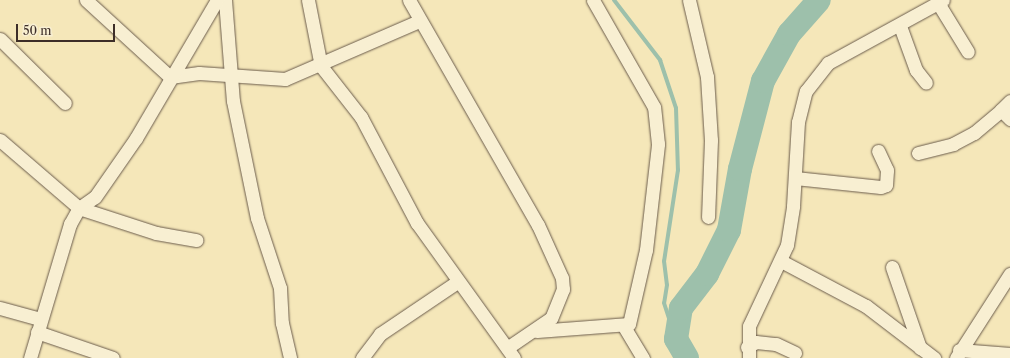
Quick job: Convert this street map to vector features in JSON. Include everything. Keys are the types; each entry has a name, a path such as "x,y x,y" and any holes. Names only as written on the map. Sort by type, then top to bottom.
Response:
{"street":[{"path":"86,0 170,77"},
{"path":"30,358 40,319 70,224 79,208 95,196 136,138 170,77 218,0"},
{"path":"225,0 230,77 257,218 280,288 282,323 290,358"},
{"path":"308,0 321,66 361,116 417,223 457,282 510,353 537,331 550,318 558,303 562,278 538,226 409,0"},
{"path":"537,331 623,325 631,320 646,250 658,126 654,107 593,0"},
{"path":"689,0 707,77 711,140 708,217"},
{"path":"748,353 749,326 781,261 791,226 798,122 806,91 816,76 828,63 900,26 940,2 968,52"},
{"path":"170,77 199,73 230,77 285,79 321,66 420,21"},
{"path":"900,26 916,70 926,83"},
{"path":"0,39 65,103"},
{"path":"918,153 953,144 974,133 1007,110"},
{"path":"0,140 79,208 156,233 196,240"},
{"path":"795,178 881,187 886,185 887,170 878,151"},
{"path":"781,261 866,306 920,349 934,358"},
{"path":"892,267 920,349"},
{"path":"958,354 1010,274"},
{"path":"362,358 380,334 457,282"},
{"path":"0,308 40,319"},
{"path":"623,325 643,358"},
{"path":"37,332 113,358"},
{"path":"748,353 756,342 776,344 795,353"},
{"path":"958,354 1010,354"}],"waterway":[{"path":"614,0 660,60 676,108 678,170 664,261 667,285 664,303 676,339"},
{"path":"687,358 676,339 681,308 707,274 729,230 740,169 763,81 789,34 819,0"}]}
